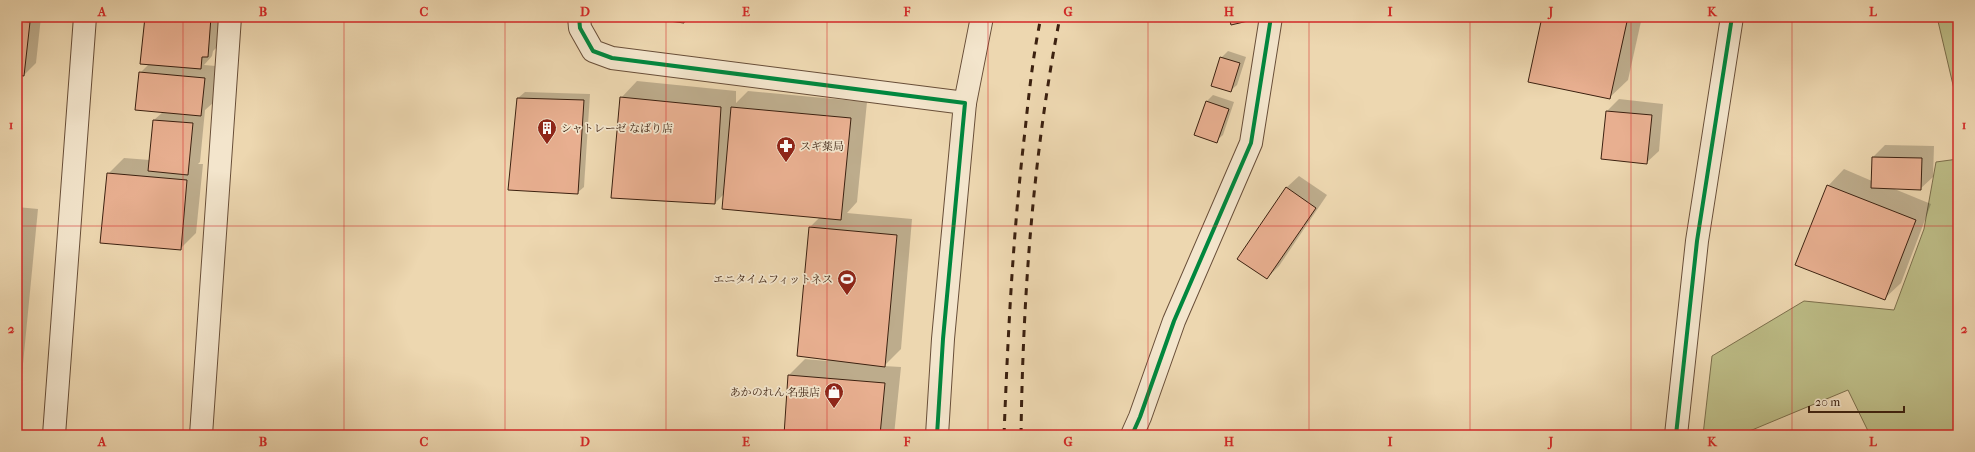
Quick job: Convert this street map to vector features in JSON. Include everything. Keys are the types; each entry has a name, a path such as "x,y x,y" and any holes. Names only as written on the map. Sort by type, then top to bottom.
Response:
{"street":[{"path":"54,435 85,17"},
{"path":"201,435 230,17"},
{"path":"579,17 580,28 593,51 612,58 965,103"},
{"path":"937,435 943,339 965,103 982,17"},
{"path":"1132,435 1140,417 1174,321 1251,143 1271,17"},
{"path":"1676,435 1697,241 1732,17"}],"green space":[{"path":"1937,17 1958,17 1958,106"},
{"path":"1958,159 1958,435 1870,435 1848,390 1740,435 1703,435 1712,356 1804,301 1894,310 1924,229 1936,162"}],"building":[{"path":"145,17 211,17 208,57 202,57 201,69 140,64"},
{"path":"639,17 685,17 684,23"},
{"path":"1229,17 1265,17 1231,25"},
{"path":"1542,17 1628,17 1610,99 1528,82"},
{"path":"17,21 30,22 24,76 17,75"},
{"path":"1220,57 1240,63 1231,92 1211,86"},
{"path":"139,72 205,78 201,116 135,110"},
{"path":"620,97 721,107 715,204 611,198"},
{"name":"シャトレーゼ なばり店","path":"517,98 584,100 578,194 508,190"},
{"path":"1206,101 1229,109 1217,143 1194,135"},
{"name":"スギ薬局","path":"731,107 851,118 841,220 722,209"},
{"path":"1606,111 1652,115 1647,164 1601,159"},
{"path":"153,120 193,123 188,175 148,171"},
{"path":"1872,157 1922,158 1921,190 1871,188"},
{"path":"107,173 187,180 181,250 100,243"},
{"path":"1827,185 1916,220 1885,300 1795,265"},
{"path":"1286,187 1316,208 1267,279 1237,259"},
{"path":"17,227 20,228 17,263"},
{"name":"エニタイムフィットネス","path":"809,227 897,235 885,367 797,356"},
{"name":"あかのれん 名張店","path":"788,375 885,383 880,435 784,435"}],"railway":[{"path":"1004,435 1009,321 1017,207 1030,88 1041,17"},
{"path":"1021,435 1024,330 1031,225 1043,120 1060,17"}],"cycle path":[{"path":"579,17 580,28 593,51 612,58 965,103 943,339 937,435"},
{"path":"1132,435 1140,417 1174,321 1251,143 1271,17"},
{"path":"1676,435 1697,241 1732,17"}],"place":[{"name":"シャトレーゼ なばり店","path":"547,145"},
{"name":"スギ薬局","path":"786,163"},
{"name":"エニタイムフィットネス","path":"847,296"},
{"name":"あかのれん 名張店","path":"834,409"}]}
